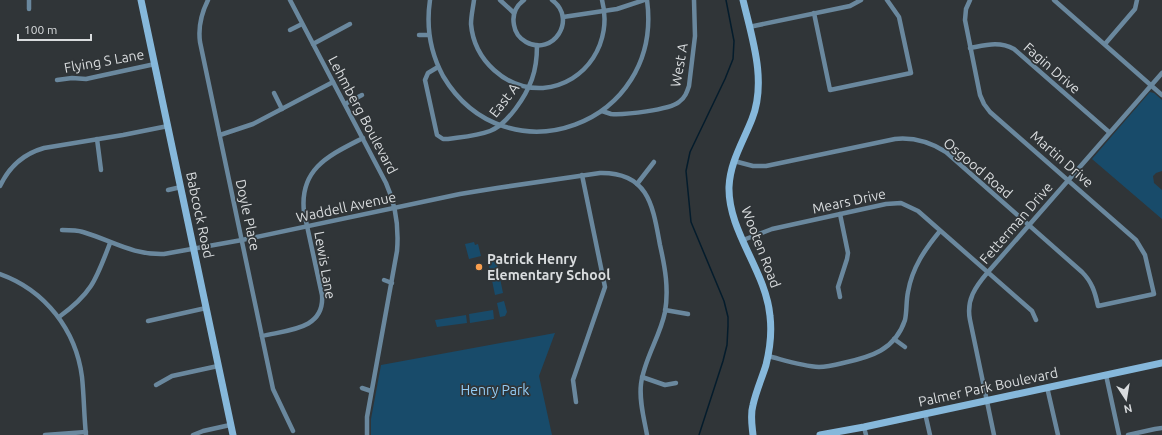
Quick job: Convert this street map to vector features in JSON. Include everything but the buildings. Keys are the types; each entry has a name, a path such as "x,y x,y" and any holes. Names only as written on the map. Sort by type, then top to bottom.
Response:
{"street":[{"path":"29,0 29,9"},
{"name":"Babcock Road","path":"141,0 233,435"},
{"name":"Doyle Place","path":"208,0 201,15 199,35 273,389 293,431"},
{"name":"Lehmberg Boulevard","path":"290,0 386,183 395,208 398,251 371,391 367,417 367,435"},
{"path":"430,0 428,14 429,35 432,50 438,67 450,86 464,101 481,115 502,125 527,130 550,130 573,126 602,111 615,101 634,76 646,48 649,19 647,0"},
{"path":"474,0 471,17 472,31 476,44 486,62 495,72 508,80 529,87 543,88 562,83 575,77 587,67 596,56 605,31 605,11 602,0"},
{"path":"500,0 514,13"},
{"path":"522,0 514,13 514,27 518,35 528,43 538,45 548,43 558,36 562,28 563,17 559,6 552,0"},
{"path":"563,17 630,6 644,0"},
{"name":"West A","path":"602,111 611,114 644,111 669,107 682,99 689,86 695,36 694,0"},
{"name":"Wooten Road","path":"743,0 757,65 758,98 752,119 734,161 729,187 730,200 734,218 763,284 769,305 771,328 768,356 753,405 751,422 753,435"},
{"path":"749,27 850,6 862,0"},
{"path":"814,13 830,90 911,73 899,17 886,0"},
{"name":"Martin Drive","path":"970,0 966,9 965,20 980,95 984,104 990,112 1136,240 1146,255 1154,294 1118,301"},
{"path":"1054,0 1162,95"},
{"path":"1105,44 1134,9 1137,0"},
{"path":"290,30 302,24"},
{"path":"313,44 350,24"},
{"path":"419,35 429,35"},
{"name":"Fagin Drive","path":"970,48 994,44 1008,46 1109,132"},
{"name":"East A","path":"438,67 428,72 425,80 436,131 439,137 448,139 478,134 490,131 502,125 517,105 529,87 535,66 538,45"},
{"name":"Flying S Lane","path":"57,80 72,78 86,79 155,64"},
{"name":"Fetterman Drive","path":"994,435 968,313 970,298 979,282 1162,73"},
{"path":"220,135 246,127 333,82"},
{"path":"274,93 282,109"},
{"path":"345,104 362,95"},
{"path":"0,186 4,177 15,164 36,150 168,126"},
{"name":"Lewis Lane","path":"262,336 302,327 313,320 319,311 322,295 304,212 303,198 309,177 316,167 326,158 363,138"},
{"name":"Osgood Road","path":"734,161 759,167 895,139 903,138 921,141 946,152 1088,278 1094,288 1098,306 1118,301"},
{"path":"97,140 101,170"},
{"path":"647,435 640,399 642,377 665,310 666,272 655,216 648,198 637,184 654,162"},
{"name":"Waddell Avenue","path":"62,230 82,232 133,251 155,254 174,254 482,190 600,173 614,173 627,177 637,184"},
{"path":"576,402 573,380 605,287 582,175"},
{"path":"168,190 181,187"},
{"name":"Mears Drive","path":"743,240 772,229 886,204 901,203 918,211 1032,311 1036,320"},
{"path":"840,214 848,253 838,287 840,297"},
{"path":"768,356 815,366 826,366 871,356 883,350 900,331 905,319 908,291 913,273 926,248 940,231"},
{"path":"59,317 74,306 88,291 98,275 110,243"},
{"path":"0,274 14,280 35,293 59,317 70,336 80,366 86,433 45,435"},
{"path":"384,280 392,283"},
{"path":"148,321 206,308"},
{"path":"665,310 688,314"},
{"path":"894,339 905,347"},
{"name":"Palmer Park Boulevard","path":"820,435 864,427 1162,363"},
{"path":"156,385 172,376 218,366"},
{"path":"1106,375 1119,435"},
{"path":"642,377 665,385 676,383"},
{"path":"1047,387 1058,435"},
{"path":"362,388 371,391"},
{"path":"925,413 930,435"},
{"path":"193,435 203,431 230,425"},
{"path":"864,427 866,435"},
{"path":"1128,435 1162,428"}],"green space":[{"path":"1150,92 1154,93 1162,100 1162,171 1153,176 1154,183 1162,190 1162,219 1092,159"},
{"path":"474,242 475,245 478,244 481,256 469,259 465,244"},
{"path":"495,254 503,293 495,295 487,256"},
{"path":"504,301 507,312 505,316 500,317 497,303"},
{"path":"493,310 494,319 470,323 469,314"},
{"path":"466,315 467,323 437,327 435,320"},
{"name":"Henry Park","path":"555,333 539,376 552,435 371,435 371,419 381,365"}],"waterway":[{"path":"699,435 727,345 728,317 724,301 691,222 686,171 690,152 733,59 734,41 726,0"}],"place":[{"name":"Patrick Henry Elementary School","path":"479,267"}]}
